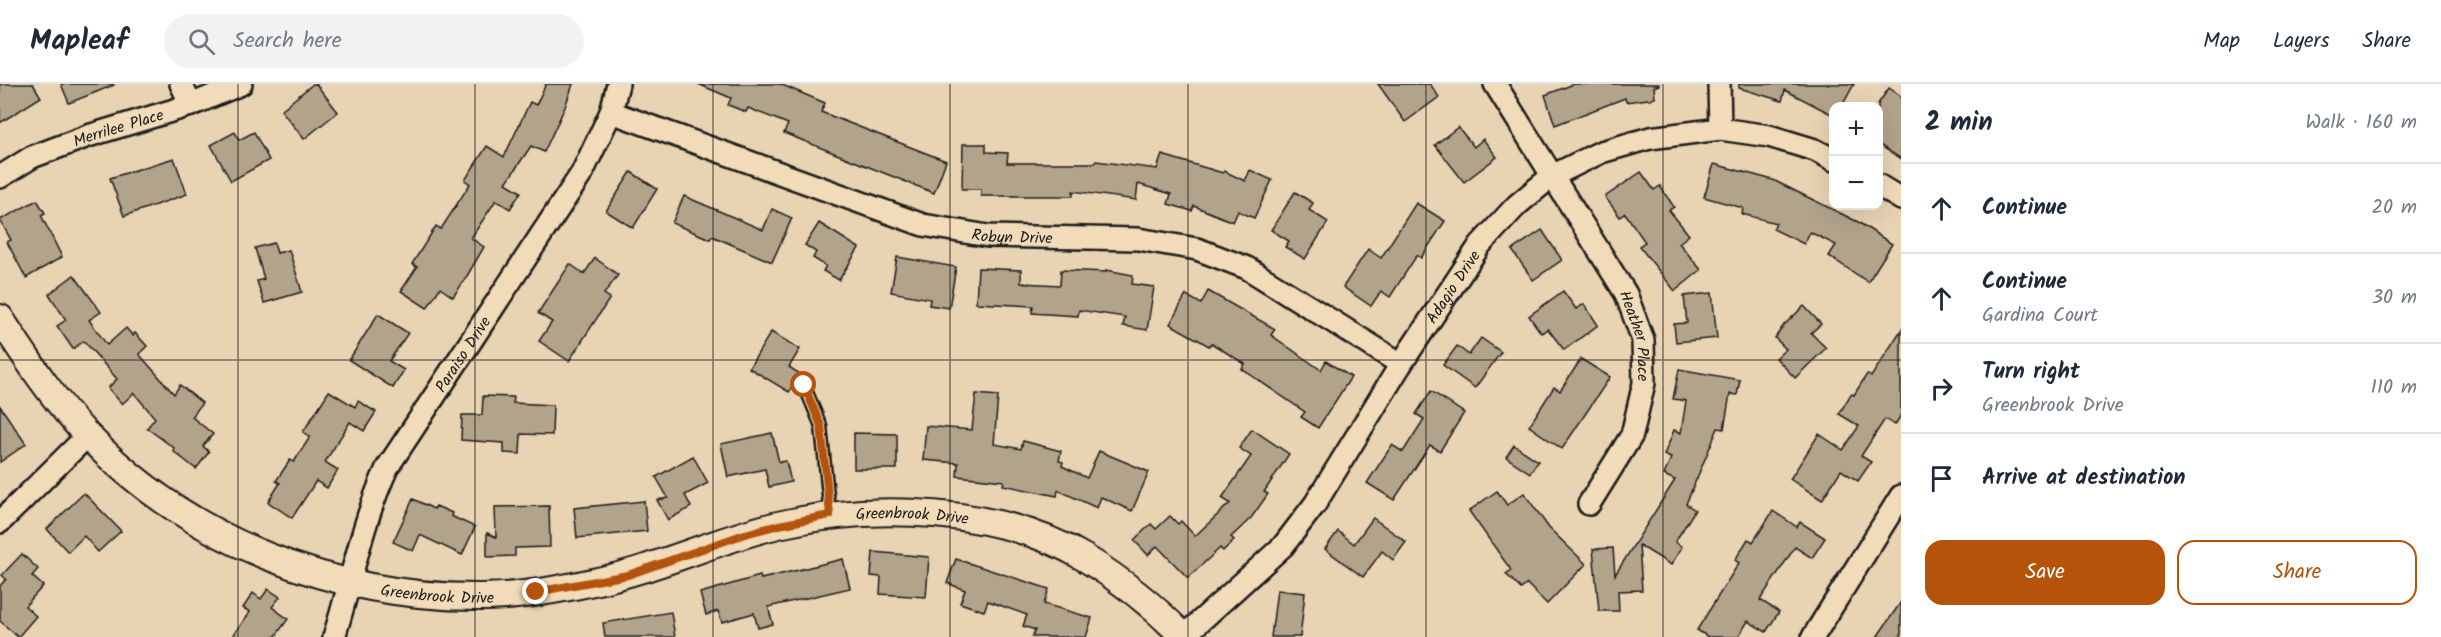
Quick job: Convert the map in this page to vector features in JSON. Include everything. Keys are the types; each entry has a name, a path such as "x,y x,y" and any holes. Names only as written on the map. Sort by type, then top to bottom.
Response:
{"street":[{"path":"181,84 191,105"},
{"name":"Merrilee Place","path":"0,177 32,157 54,148 191,105 241,84"},
{"name":"Paraiso Drive","path":"334,637 374,496 387,468 582,173 610,112 618,84"},
{"name":"Heather Place","path":"1495,84 1626,294 1642,340 1644,383 1632,435 1589,504"},
{"path":"1719,84 1720,129"},
{"name":"Robyn Drive","path":"610,112 923,225 988,236 1138,239 1197,249 1247,268 1401,364"},
{"name":"Adagio Drive","path":"1184,637 1283,546 1315,504 1401,364 1480,245 1517,205 1552,176 1601,152 1650,138 1720,129 1769,136 1815,150 1829,158"},
{"path":"1883,188 1901,199"},
{"name":"Greenbrook Drive","path":"0,318 55,399 87,436 163,500 211,530 264,556 349,582 446,596 483,597 536,592 628,575 745,534 779,525 830,515 896,512 952,516 996,524 1045,539 1083,557 1115,579 1158,610 1184,637"},
{"path":"0,522 87,436"},
{"path":"1812,637 1901,496"}],"lane":[{"path":"804,385 821,426 830,515"}],"building":[{"path":"0,84 33,84 41,97 0,123"},
{"path":"61,84 113,84 114,85 69,103"},
{"path":"316,84 338,112 304,139 281,110"},
{"path":"546,84 573,84 544,152 531,146 506,183 521,192 510,209 496,200 471,238 484,247 453,297 440,288 427,308 401,291 417,267 412,264 436,226 441,229 470,184 465,180 487,146 504,157 530,102 536,105"},
{"path":"698,84 780,84 825,103 821,112 946,161 934,193 784,133 788,124 748,108 746,112 728,105 731,98"},
{"path":"1378,84 1430,84 1439,97 1405,122"},
{"path":"1574,84 1659,85 1654,87 1655,98 1626,102 1625,98 1555,125 1545,95"},
{"path":"1739,84 1854,84 1844,102 1829,102 1829,113 1785,90 1782,101 1739,88"},
{"path":"1889,88 1901,96 1901,159 1883,147 1883,102 1879,102"},
{"path":"1458,127 1474,147 1483,139 1497,157 1464,182 1435,145"},
{"path":"235,132 239,140 254,132 269,160 231,181 211,145"},
{"path":"963,144 986,144 986,152 1008,153 1007,163 1095,163 1096,161 1157,169 1162,155 1223,173 1224,171 1245,181 1250,170 1272,180 1254,218 1238,211 1233,222 1194,206 1192,211 1168,204 1171,194 1138,184 1136,200 1073,191 1073,196 981,196 981,189 962,189"},
{"path":"174,158 187,194 124,216 110,178"},
{"path":"1714,164 1773,180 1829,208 1829,210 1834,210 1858,222 1892,244 1868,282 1829,256 1836,245 1810,232 1804,244 1773,229 1776,223 1742,214 1743,208 1704,197"},
{"path":"631,172 657,189 633,228 606,211"},
{"path":"1641,172 1654,190 1660,186 1674,207 1669,210 1689,235 1679,243 1701,270 1675,291 1639,246 1645,242 1625,213 1620,217 1605,197"},
{"path":"1295,192 1313,203 1309,210 1328,222 1305,259 1285,247 1289,241 1271,230"},
{"path":"684,196 763,230 772,209 792,218 772,262 712,236 710,239 672,223"},
{"path":"37,200 45,213 41,215 62,257 26,278 7,242 11,240 0,220"},
{"path":"1416,203 1445,221 1421,258 1417,255 1390,297 1381,291 1371,306 1343,287 1368,249 1381,258"},
{"path":"819,223 859,248 839,280 823,271 826,266 813,258 816,252 805,245"},
{"path":"1542,230 1562,260 1533,280 1512,250"},
{"path":"274,243 277,253 289,250 302,292 264,303 257,281 264,279 255,248"},
{"path":"897,257 956,267 949,308 929,305 930,299 891,292"},
{"path":"595,258 618,275 604,294 610,298 569,361 539,341 552,322 538,313 570,264 584,274"},
{"path":"978,268 1021,270 1021,283 1060,285 1061,270 1106,272 1106,270 1133,275 1132,284 1154,287 1147,330 1123,326 1125,317 1079,310 1078,316 1032,313 1033,306 976,303"},
{"path":"74,275 101,312 89,320 107,345 126,328 133,336 135,333 147,346 139,354 174,394 180,385 202,403 192,417 213,434 203,446 209,452 196,469 173,451 174,448 147,428 155,418 134,393 122,404 108,388 117,379 84,341 73,349 57,326 66,320 49,294"},
{"path":"1208,291 1275,329 1271,335 1321,370 1326,361 1351,377 1318,428 1301,417 1305,412 1242,369 1245,364 1211,343 1209,346 1170,324 1186,295 1201,304"},
{"path":"1563,291 1576,309 1584,304 1598,325 1564,350 1548,329 1541,333 1529,316"},
{"path":"1712,293 1717,338 1676,342 1674,324 1687,323 1684,296"},
{"path":"1804,306 1821,324 1811,333 1826,348 1795,378 1776,358 1786,349 1775,338 1784,325"},
{"path":"378,314 408,333 389,361 404,370 393,388 349,360"},
{"path":"1901,330 1901,415 1895,425 1885,419 1861,456 1871,462 1858,481 1841,470 1822,500 1790,479 1819,434 1843,450 1859,426 1839,414 1867,374 1871,377"},
{"path":"771,332 800,349 789,367 800,374 789,392 749,368"},
{"path":"1481,338 1501,352 1475,388 1443,365 1457,346 1469,355"},
{"path":"1581,359 1610,377 1562,449 1529,426 1554,387 1560,391"},
{"path":"1679,369 1740,380 1737,395 1730,394 1724,429 1718,428 1686,504 1695,510 1675,542 1682,547 1671,565 1639,545 1642,590 1618,591 1619,611 1599,611 1593,549 1613,548 1615,575 1675,480 1664,475 1671,458 1664,455 1674,430 1681,433 1686,401 1673,399"},
{"path":"329,391 355,407 358,401 376,412 364,431 350,422 325,462 338,470 327,488 316,481 292,518 268,502 280,483 276,481 290,460 294,462 310,437 303,432"},
{"path":"1431,391 1464,413 1440,451 1430,445 1394,500 1367,483 1392,445 1403,452 1424,419 1416,414"},
{"path":"976,394 998,396 994,444 1021,449 1023,441 1061,451 1059,461 1063,462 1062,466 1087,478 1099,451 1149,472 1132,511 1101,497 1097,508 1058,490 1057,496 1003,485 1004,481 957,476 958,463 923,460 926,426 972,430"},
{"path":"483,396 514,397 513,403 553,405 552,435 521,434 520,454 504,453 504,443 461,440 462,415 482,415"},
{"path":"0,406 26,444 0,462"},
{"path":"1252,429 1289,454 1264,492 1268,494 1251,518 1231,537 1234,540 1223,551 1220,548 1188,578 1157,546 1148,555 1134,540 1151,524 1156,529 1170,516 1178,524 1181,521 1195,536 1230,503 1222,498 1251,456 1239,448"},
{"path":"772,433 779,462 786,461 791,482 769,487 765,469 728,477 721,444"},
{"path":"854,433 897,434 897,469 854,469"},
{"path":"1514,445 1538,461 1530,473 1506,457"},
{"path":"693,456 708,483 685,495 691,507 668,520 657,500 668,498 656,477"},
{"path":"1497,491 1507,505 1524,493 1549,528 1586,564 1547,604 1527,584 1521,589 1506,574 1511,570 1469,511"},
{"path":"84,493 121,531 98,552 84,536 68,552 47,529"},
{"path":"413,499 434,509 436,506 452,513 451,516 475,527 462,555 420,535 413,551 393,542"},
{"path":"644,501 647,531 577,538 574,508"},
{"path":"549,506 550,547 515,548 515,556 487,557 487,533 496,537 495,507"},
{"path":"1773,511 1797,527 1800,522 1825,538 1812,558 1795,547 1760,600 1779,612 1766,632 1748,621 1738,637 1708,637 1697,630 1739,563 1735,560 1748,539 1753,542"},
{"path":"1373,518 1406,542 1393,560 1382,551 1363,577 1325,549 1338,531 1354,544"},
{"path":"873,552 929,557 926,597 880,594 881,577 871,576"},
{"path":"22,554 38,569 32,576 43,586 25,606 36,616 18,637 0,621 0,586 6,579 2,575"},
{"path":"843,559 850,588 768,607 773,624 758,628 754,613 722,622 718,611 706,615 700,593 760,576 761,579"},
{"path":"956,559 1049,589 1044,604 1092,618 1086,637 1032,637 1035,630 1023,626 1027,615 988,601 984,611 960,603 965,590 947,583"},
{"path":"268,589 280,597 272,607 288,619 275,637 232,637 250,612 243,608 253,593 261,599"},
{"path":"1277,590 1305,593 1300,637 1271,637"},
{"path":"1901,602 1901,637 1877,637"},
{"path":"671,612 675,637 605,637 603,623"}],"route":[{"path":"536,592 628,575 745,534 830,515 821,426 804,385"}]}
